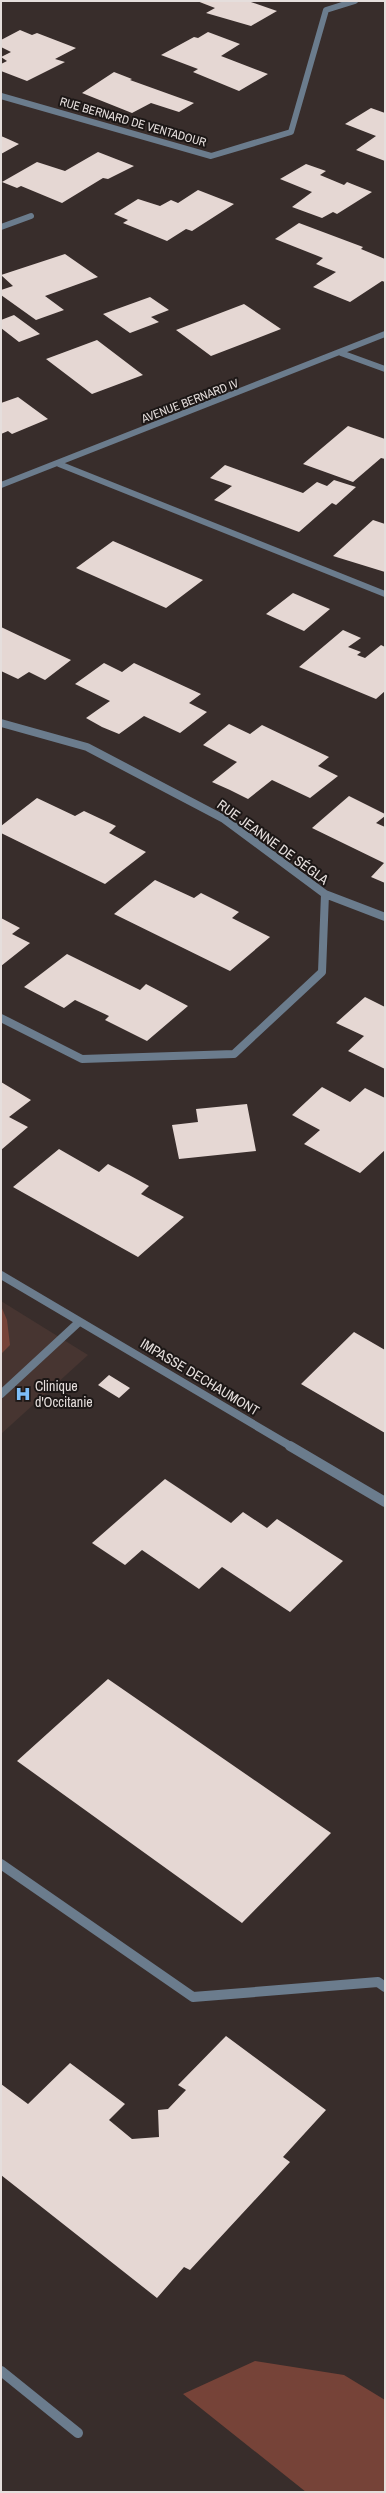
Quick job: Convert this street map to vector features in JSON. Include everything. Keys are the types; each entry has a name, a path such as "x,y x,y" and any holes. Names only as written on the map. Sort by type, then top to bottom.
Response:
{"street":[{"name":"RUE BERNARD DE VENTADOUR","path":"1,96 211,156 291,132 326,10 356,1"},
{"path":"1,227 31,216"},
{"name":"AVENUE BERNARD IV","path":"1,485 60,464 341,353 385,334"},
{"path":"341,353 385,369"},
{"path":"60,464 385,594"},
{"name":"RUE JEANNE DE SÉGLA","path":"1,723 87,747 224,819 325,894 322,972 234,1054 82,1059 1,1018"},
{"path":"325,894 385,917"},
{"name":"IMPASSE DECHAUMONT","path":"1,1275 385,1502"},
{"path":"1,1394 79,1322"},
{"path":"1,1864 193,1997 378,1982 385,1987"},
{"path":"1,2370 78,2433"}],"shaded area":[{"name":"Clinique d'Occitanie","path":"1,1301 88,1355 1,1434"},
{"path":"1,1306 7,1320 10,1345 1,1354"},
{"path":"255,2361 344,2375 385,2400 385,2492 306,2492 183,2394"}],"building":[{"path":"197,1 248,1 277,11 251,26 206,13 215,8"},
{"path":"20,30 32,35 37,33 76,48 55,59 65,62 27,81 1,71 1,64 7,61 1,57 11,52 1,47 1,40"},
{"path":"208,32 240,44 221,56 268,74 239,91 193,72 198,69 161,55 194,37 198,38"},
{"path":"114,72 132,79 130,80 194,103 179,112 151,103 132,113 82,93"},
{"path":"371,108 385,113 385,161 356,150 376,136 345,124"},
{"path":"1,136 8,139 19,144 1,154"},
{"path":"98,152 134,166 108,179 103,178 62,203 21,186 17,188 2,182 37,162 65,171"},
{"path":"306,164 326,171 320,175 344,185 347,182 372,192 337,214 333,212 322,218 292,207 312,192 280,179"},
{"path":"198,190 234,204 192,231 186,229 167,241 123,223 128,220 114,214 138,199 160,206 171,200 178,203"},
{"path":"299,223 363,247 361,249 385,259 385,282 382,281 350,302 313,287 336,272 316,264 323,258 275,239"},
{"path":"65,254 98,277 45,296 64,310 36,320 1,295 1,290 13,286 1,275"},
{"path":"150,297 169,310 151,317 159,322 130,333 103,314"},
{"path":"244,304 281,329 211,356 176,330"},
{"path":"14,315 40,334 19,342 1,328 1,320"},
{"path":"97,340 143,375 92,394 46,359"},
{"path":"18,397 48,419 12,434 8,431 1,434 1,403"},
{"path":"348,426 385,439 385,459 381,458 353,482 303,464"},
{"path":"225,465 303,493 317,482 327,486 334,480 356,487 336,505 332,503 299,532 214,500 232,486 210,478"},
{"path":"373,520 385,524 385,572 333,556"},
{"path":"113,541 203,580 166,608 76,568"},
{"path":"293,593 330,609 304,631 266,614"},
{"path":"1,627 71,660 45,680 29,672 18,679 1,671"},
{"path":"343,630 361,638 348,647 361,652 357,655 365,658 381,645 385,647 385,691 376,699 299,667"},
{"path":"104,663 122,672 134,663 201,694 189,703 207,712 180,733 144,716 119,734 102,727 86,718 110,701 75,684"},
{"path":"229,724 250,734 262,725 329,757 318,766 338,776 310,798 272,780 248,799 212,782 237,762 203,745"},
{"path":"349,796 385,814 385,816 376,823 385,827 385,883 371,877 384,863 312,828"},
{"path":"37,798 75,816 84,811 116,826 109,833 146,852 105,884 1,833 1,826"},
{"path":"155,880 194,898 201,893 239,912 232,918 270,937 230,971 114,914"},
{"path":"1,918 20,928 12,934 30,943 1,966"},
{"path":"67,954 140,990 146,984 188,1006 147,1041 105,1020 109,1016 75,1000 64,1008 24,987"},
{"path":"365,997 385,1007 385,1069 348,1051 364,1036 336,1023"},
{"path":"1,1082 31,1100 9,1117 28,1127 1,1150"},
{"path":"322,1087 350,1102 365,1088 385,1098 385,1150 360,1173 304,1144 320,1130 292,1115"},
{"path":"247,1104 256,1151 179,1159 172,1125 198,1122 196,1109"},
{"path":"59,1149 99,1172 108,1164 129,1175 149,1186 141,1194 184,1217 138,1257 13,1187"},
{"path":"354,1332 385,1350 385,1433 301,1384"},
{"path":"109,1375 130,1388 119,1398 98,1385"},
{"path":"165,1479 231,1523 243,1512 267,1528 277,1519 343,1561 290,1612 222,1567 199,1589 142,1550 125,1565 92,1543"},
{"path":"108,1679 331,1833 242,1923 17,1761"},
{"path":"226,2036 326,2110 283,2157 290,2162 190,2270 184,2267 157,2298 1,2175 1,2084 28,2104 70,2063 125,2104 109,2120 132,2139 159,2137 158,2110 168,2109 186,2090 178,2085"}],"place":[{"name":"Clinique d'Occitanie","path":"23,1394"}]}
